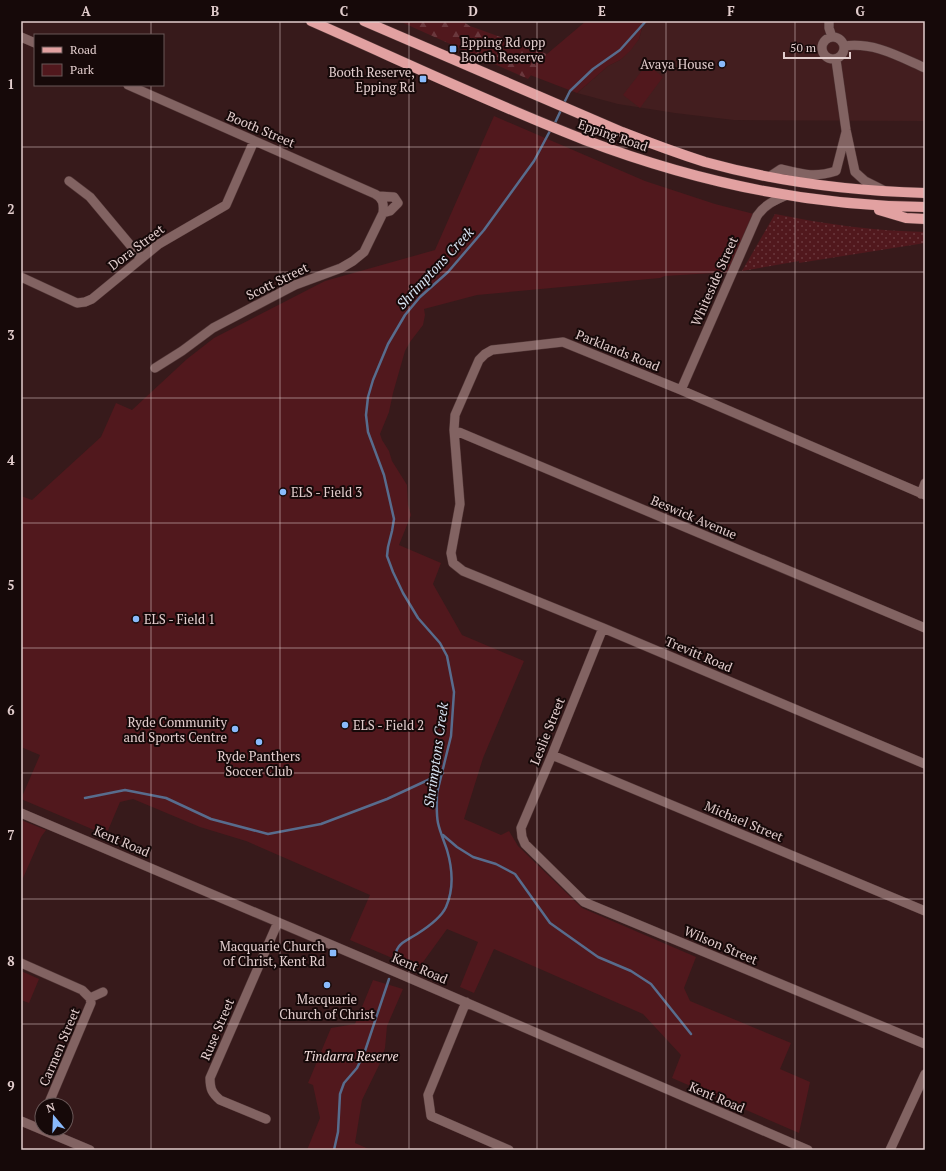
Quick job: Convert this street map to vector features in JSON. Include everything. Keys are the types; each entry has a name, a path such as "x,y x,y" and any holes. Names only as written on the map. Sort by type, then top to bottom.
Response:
{"main road":[{"name":"Epping Road","path":"311,21 531,118 586,140 675,169 733,184 787,195 866,205 925,207"},
{"name":"Epping Road","path":"364,21 593,120 664,148 706,162 769,177 815,185 886,192 925,193"},
{"path":"866,205 906,218 925,219"}],"street":[{"path":"829,21 829,28 832,37"},
{"path":"21,37 34,43"},
{"path":"832,37 841,41 844,46 843,53 836,60"},
{"path":"832,37 824,42 822,50 827,56 836,60"},
{"path":"844,46 854,44 885,50 925,68"},
{"path":"836,60 846,130 855,172 865,181 886,192"},
{"name":"Booth Street","path":"130,86 305,162 380,198 394,197 398,203 390,211 383,213"},
{"path":"769,177 781,168 803,174 823,175 836,170 846,130"},
{"name":"Dora Street","path":"21,277 76,303 85,302 92,299 159,244 226,205 254,141"},
{"path":"69,181 90,196 141,258"},
{"name":"Whiteside Street","path":"681,390 760,212 769,204 787,195"},
{"path":"380,198 384,206 383,213"},
{"name":"Scott Street","path":"155,368 182,351 213,328 295,285 340,268 353,261 364,252 383,213"},
{"name":"Parklands Road","path":"463,571 453,563 451,553 460,504 454,430 456,415 479,360 492,350 563,342 681,390 923,494"},
{"name":"Beswick Avenue","path":"454,430 925,628"},
{"path":"923,494 925,483"},
{"name":"Trevitt Road","path":"463,571 603,628 925,764"},
{"name":"Leslie Street","path":"525,844 522,837 521,828 603,628"},
{"name":"Michael Street","path":"552,755 925,911"},
{"name":"Kent Road","path":"21,813 466,1002 808,1150"},
{"name":"Wilson Street","path":"525,844 584,902 925,1044"},
{"name":"Ruse Street","path":"266,1119 220,1100 214,1095 210,1088 210,1078 278,922"},
{"name":"Carmen Street","path":"21,963 82,990 90,998 90,1008 51,1097"},
{"name":"Carmen Street","path":"90,998 103,992"},
{"path":"466,1002 428,1095 431,1116 509,1150"},
{"path":"890,1150 925,1074"},
{"path":"21,1120 34,1123"},
{"path":"65,1137 90,1150"}],"shaded area":[{"path":"644,21 925,21 925,121 734,120 618,104 577,93 608,66 620,60 639,39"}],"green space":[{"path":"399,21 462,21 470,26 547,54 528,79"},
{"path":"586,21 644,21 639,39 630,51 620,60 608,66 577,93 530,75 547,54"},
{"path":"647,64 663,77 640,108 623,95"},
{"path":"494,116 645,181 715,204 754,214 729,272 665,276 660,278 477,295 424,309 425,315 423,325 405,351 389,412 380,434 389,451 392,461 407,485 408,505 411,515 399,545 441,563 433,584 462,635 524,661 483,758 464,819 501,835 509,831 518,846 582,908 696,957 684,988 690,1001 791,1043 780,1069 810,1082 799,1133 672,1078 681,1055 643,1014 494,949 474,993 460,987 478,942 447,929 418,969 350,940 370,895 246,841 200,827 133,799 120,802 106,835 21,799 40,755 21,747 21,496 32,500 101,437 116,403 132,410 187,359 214,338 325,281 435,250"},
{"path":"775,214 850,226 925,232 925,243 799,263 799,261 742,271"},
{"path":"21,820 46,830 41,837 23,878 21,877"},
{"path":"21,971 39,979 29,1003 21,1000"},
{"name":"Tindarra Reserve","path":"373,980 403,989 387,1026 385,1048 381,1061 362,1100 355,1143 371,1150 307,1150 320,1118 313,1085 308,1083 331,1028 355,1024"}],"waterway":[{"name":"Shrimptons Creek","path":"563,105 570,91 593,69 620,50 646,21"},
{"name":"Shrimptons Creek","path":"554,125 561,110"},
{"name":"Shrimptons Creek","path":"395,963 395,956 398,947 438,919 449,900 451,886 450,864 438,823 437,793 451,736 454,692 447,656 440,643 418,618 403,593 387,556 394,519 384,475 368,432 366,415 368,397 373,380 388,344 405,315 420,297 448,272 484,230 534,161 551,129"},
{"path":"85,798 125,790 166,798 211,819 268,834 321,824 387,799 443,773"},
{"path":"443,835 457,847 473,857 496,864 515,874 550,923 598,957 631,971 651,984 691,1034"},
{"name":"Shrimptons Creek","path":"334,1150 338,1132 340,1094 344,1083 357,1068 365,1051 389,979"}],"place":[{"name":"Epping Rd opp Booth Reserve","path":"453,49"},
{"name":"Avaya House","path":"722,64"},
{"name":"Booth Reserve, Epping Rd","path":"423,79"},
{"name":"ELS - Field 3","path":"283,492"},
{"name":"ELS - Field 1","path":"136,619"},
{"name":"ELS - Field 2","path":"345,725"},
{"name":"Ryde Community and Sports Centre","path":"235,729"},
{"name":"Ryde Panthers Soccer Club","path":"259,742"},
{"name":"Macquarie Church of Christ, Kent Rd","path":"333,953"},
{"name":"Macquarie Church of Christ","path":"327,985"}]}
